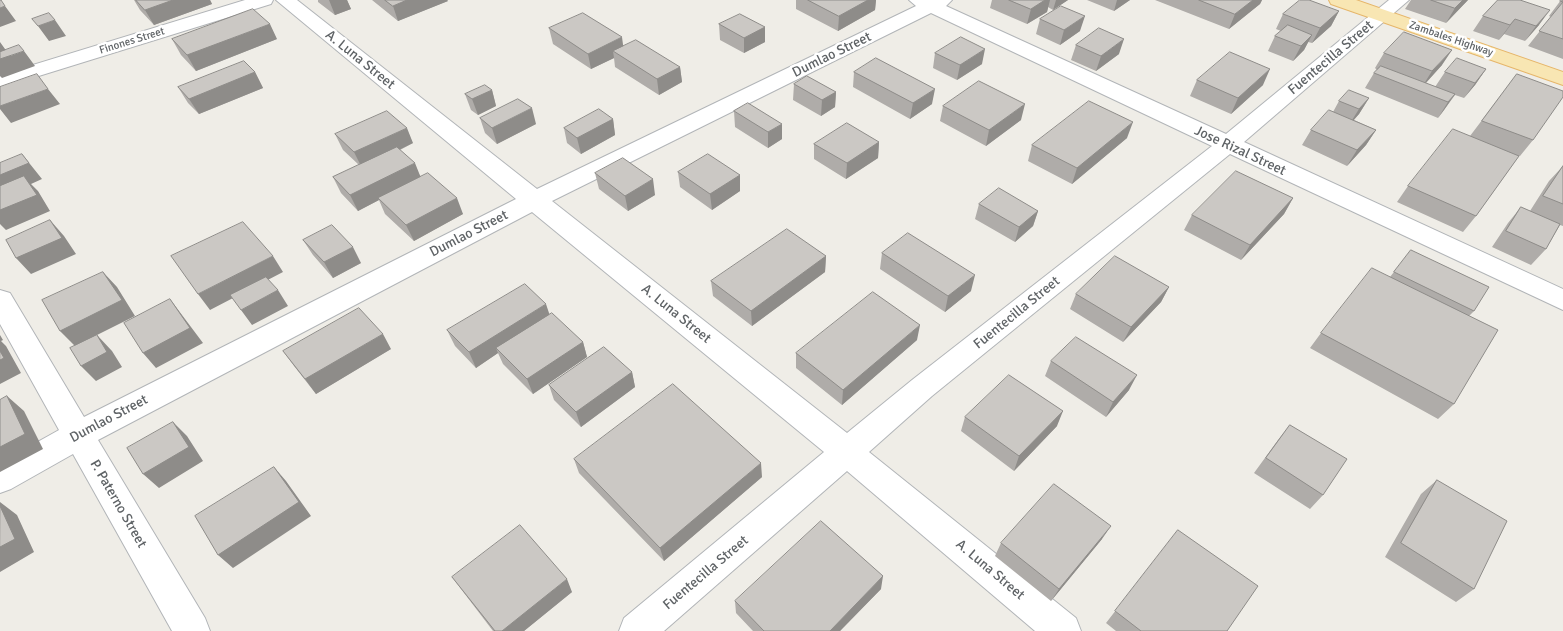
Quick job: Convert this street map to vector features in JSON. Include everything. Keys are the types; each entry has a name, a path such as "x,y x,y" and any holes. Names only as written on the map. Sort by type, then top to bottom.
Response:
{"main road":[{"name":"Zambales Highway","path":"1338,0 1391,8 1563,79"}],"street":[{"name":"Finones Street","path":"0,82 264,0"},
{"name":"A. Luna Street","path":"286,0 847,452 1064,631"},
{"name":"Dumlao Street","path":"0,479 78,435 535,200 931,2"},
{"name":"Jose Rizal Street","path":"931,2 1227,145 1563,300"},
{"name":"Fuentecilla Street","path":"637,631 922,388 1227,145 1391,8"},
{"name":"P. Paterno Street","path":"0,300 192,631"}],"building":[{"path":"0,0 5,6 0,8"},
{"path":"136,0 173,0 145,10"},
{"path":"385,0 407,0 393,6"},
{"path":"808,0 868,0 839,16"},
{"path":"1009,0 1045,0 1031,9"},
{"path":"1199,0 1253,0 1235,14"},
{"path":"1300,0 1309,0 1339,11 1320,28 1283,14"},
{"path":"1431,0 1463,0 1455,8"},
{"path":"1498,0 1520,0 1550,10 1536,26 1515,19 1510,25 1483,16"},
{"path":"1563,2 1563,39 1539,31"},
{"path":"1061,6 1085,16 1064,30 1040,19"},
{"path":"253,9 270,24 187,55 172,39"},
{"path":"49,13 55,20 38,26 32,19"},
{"path":"583,13 622,37 588,54 549,28"},
{"path":"740,14 765,27 744,38 719,24"},
{"path":"1288,25 1312,35 1301,46 1275,36"},
{"path":"1099,28 1124,39 1101,56 1076,45"},
{"path":"1404,32 1452,50 1432,71 1384,53"},
{"path":"961,37 985,49 960,65 935,53"},
{"path":"636,40 680,67 657,79 613,51"},
{"path":"19,45 24,51 0,59 0,52"},
{"path":"1230,52 1270,69 1238,98 1197,80"},
{"path":"876,58 935,89 913,103 854,72"},
{"path":"1457,58 1486,69 1475,83 1445,72"},
{"path":"244,61 255,72 189,99 178,87"},
{"path":"1381,66 1455,94 1448,102 1374,73"},
{"path":"37,74 48,89 0,106 0,87"},
{"path":"1517,74 1563,91 1563,97 1533,140 1482,121"},
{"path":"807,76 836,92 822,100 794,84"},
{"path":"979,81 1025,104 989,130 943,106"},
{"path":"485,85 492,90 472,99 465,94"},
{"path":"1349,90 1369,98 1359,109 1339,101"},
{"path":"518,99 532,108 492,128 480,118"},
{"path":"1089,101 1133,122 1077,168 1032,145"},
{"path":"748,103 782,124 768,132 734,111"},
{"path":"599,109 613,119 577,138 564,128"},
{"path":"1329,110 1376,130 1357,150 1311,130"},
{"path":"387,111 407,128 354,152 335,134"},
{"path":"847,123 879,142 847,163 814,144"},
{"path":"1453,129 1519,156 1476,216 1408,186"},
{"path":"397,147 415,163 350,195 333,177"},
{"path":"22,154 29,163 0,175 0,163"},
{"path":"708,154 740,175 710,194 678,172"},
{"path":"623,158 653,179 625,196 595,173"},
{"path":"1563,166 1563,204 1543,196"},
{"path":"1236,171 1293,198 1250,245 1192,215"},
{"path":"428,173 457,198 406,225 378,198"},
{"path":"24,176 37,195 0,210 0,186"},
{"path":"999,188 1038,211 1019,227 979,204"},
{"path":"1521,207 1560,224 1546,249 1506,231"},
{"path":"50,220 62,238 16,258 6,240"},
{"path":"243,222 273,256 198,294 171,256"},
{"path":"332,225 353,247 324,262 303,240"},
{"path":"787,229 826,256 751,311 711,281"},
{"path":"908,233 975,275 948,296 882,253"},
{"path":"1411,250 1489,287 1474,311 1394,272"},
{"path":"1115,256 1169,287 1131,327 1076,294"},
{"path":"1372,268 1498,330 1454,404 1321,333"},
{"path":"103,272 122,300 60,331 42,300"},
{"path":"266,277 278,290 241,310 230,295"},
{"path":"525,284 546,304 469,352 447,330"},
{"path":"873,292 920,325 843,390 796,353"},
{"path":"170,299 190,328 143,353 124,323"},
{"path":"359,308 383,334 305,379 283,351"},
{"path":"552,313 583,342 527,379 496,348"},
{"path":"97,335 107,352 81,366 70,348"},
{"path":"1076,337 1137,375 1113,402 1051,361"},
{"path":"604,347 632,372 576,412 549,385"},
{"path":"0,351 4,358 0,360"},
{"path":"1009,375 1063,411 1019,456 965,417"},
{"path":"673,384 761,463 660,548 574,459"},
{"path":"7,396 25,434 0,447 0,400"},
{"path":"173,422 189,447 143,474 127,448"},
{"path":"1290,425 1347,459 1323,495 1266,458"},
{"path":"274,467 299,502 218,555 195,516"},
{"path":"1437,480 1507,521 1474,589 1401,543"},
{"path":"1054,484 1111,526 1059,589 1001,543"},
{"path":"0,506 15,539 0,547"},
{"path":"821,521 883,576 830,631 764,631 735,601"},
{"path":"520,525 567,579 502,631 495,631 452,577"},
{"path":"1178,530 1258,586 1227,631 1141,631 1115,611"}]}
